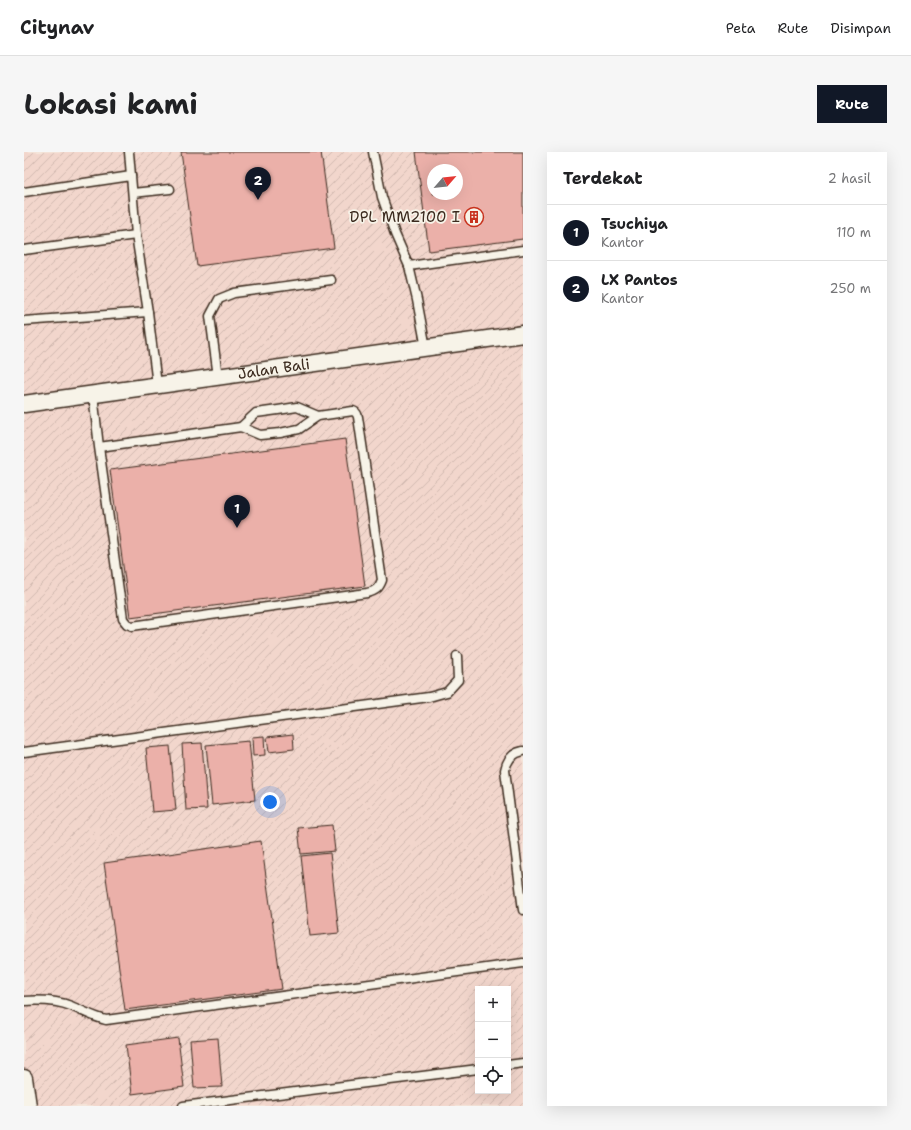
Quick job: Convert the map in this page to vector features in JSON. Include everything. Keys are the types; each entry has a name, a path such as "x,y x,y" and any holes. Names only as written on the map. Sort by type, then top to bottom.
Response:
{"street":[{"name":"Jalan Bali","path":"24,404 523,334"},
{"path":"24,1078 28,1106"}],"lane":[{"path":"129,152 136,235 148,312 157,385"},
{"path":"373,152 382,197 395,234 409,266 426,348"},
{"path":"24,192 131,176"},
{"path":"133,193 170,189"},
{"path":"24,250 136,235"},
{"path":"409,266 523,250"},
{"path":"218,377 210,316 219,299 234,293 332,280"},
{"path":"24,321 148,312"},
{"path":"93,394 123,619 127,624 132,626 374,592 379,587 382,580 357,413 353,411 318,416 300,430 280,433 260,435 241,426"},
{"path":"99,447 241,426 256,413 297,407 318,416"},
{"path":"24,752 430,697 447,692 458,680 458,656"},
{"path":"523,751 510,756 506,762 505,770 523,910"},
{"path":"24,1001 41,1000 70,1005 97,1018 106,1020 523,963"},
{"path":"511,1065 523,1063"},
{"path":"183,1106 475,1069"}],"shaded area":[{"path":"24,152 523,152 523,1106 24,1106"}],"building":[{"path":"181,152 321,152 334,248 197,266"},
{"name":"DPL MM2100 I","path":"416,152 523,152 523,239 429,251"},
{"path":"345,439 365,586 130,617 110,470"},
{"path":"293,734 294,749 269,752 267,737"},
{"path":"264,736 265,755 253,756 252,737"},
{"path":"249,741 255,800 212,805 206,745"},
{"path":"202,743 207,809 186,810 182,744"},
{"path":"170,746 176,810 152,812 146,748"},
{"path":"332,825 335,851 301,854 298,828"},
{"path":"261,841 282,989 125,1010 104,863"},
{"path":"330,853 339,933 310,936 301,856"},
{"path":"178,1038 184,1087 132,1094 126,1045"},
{"path":"218,1038 222,1087 194,1088 190,1040"}],"place":[{"name":"LX Pantos","path":"258,200"},
{"name":"DPL MM2100 I","path":"474,217"},
{"name":"Tsuchiya","path":"237,528"}]}
